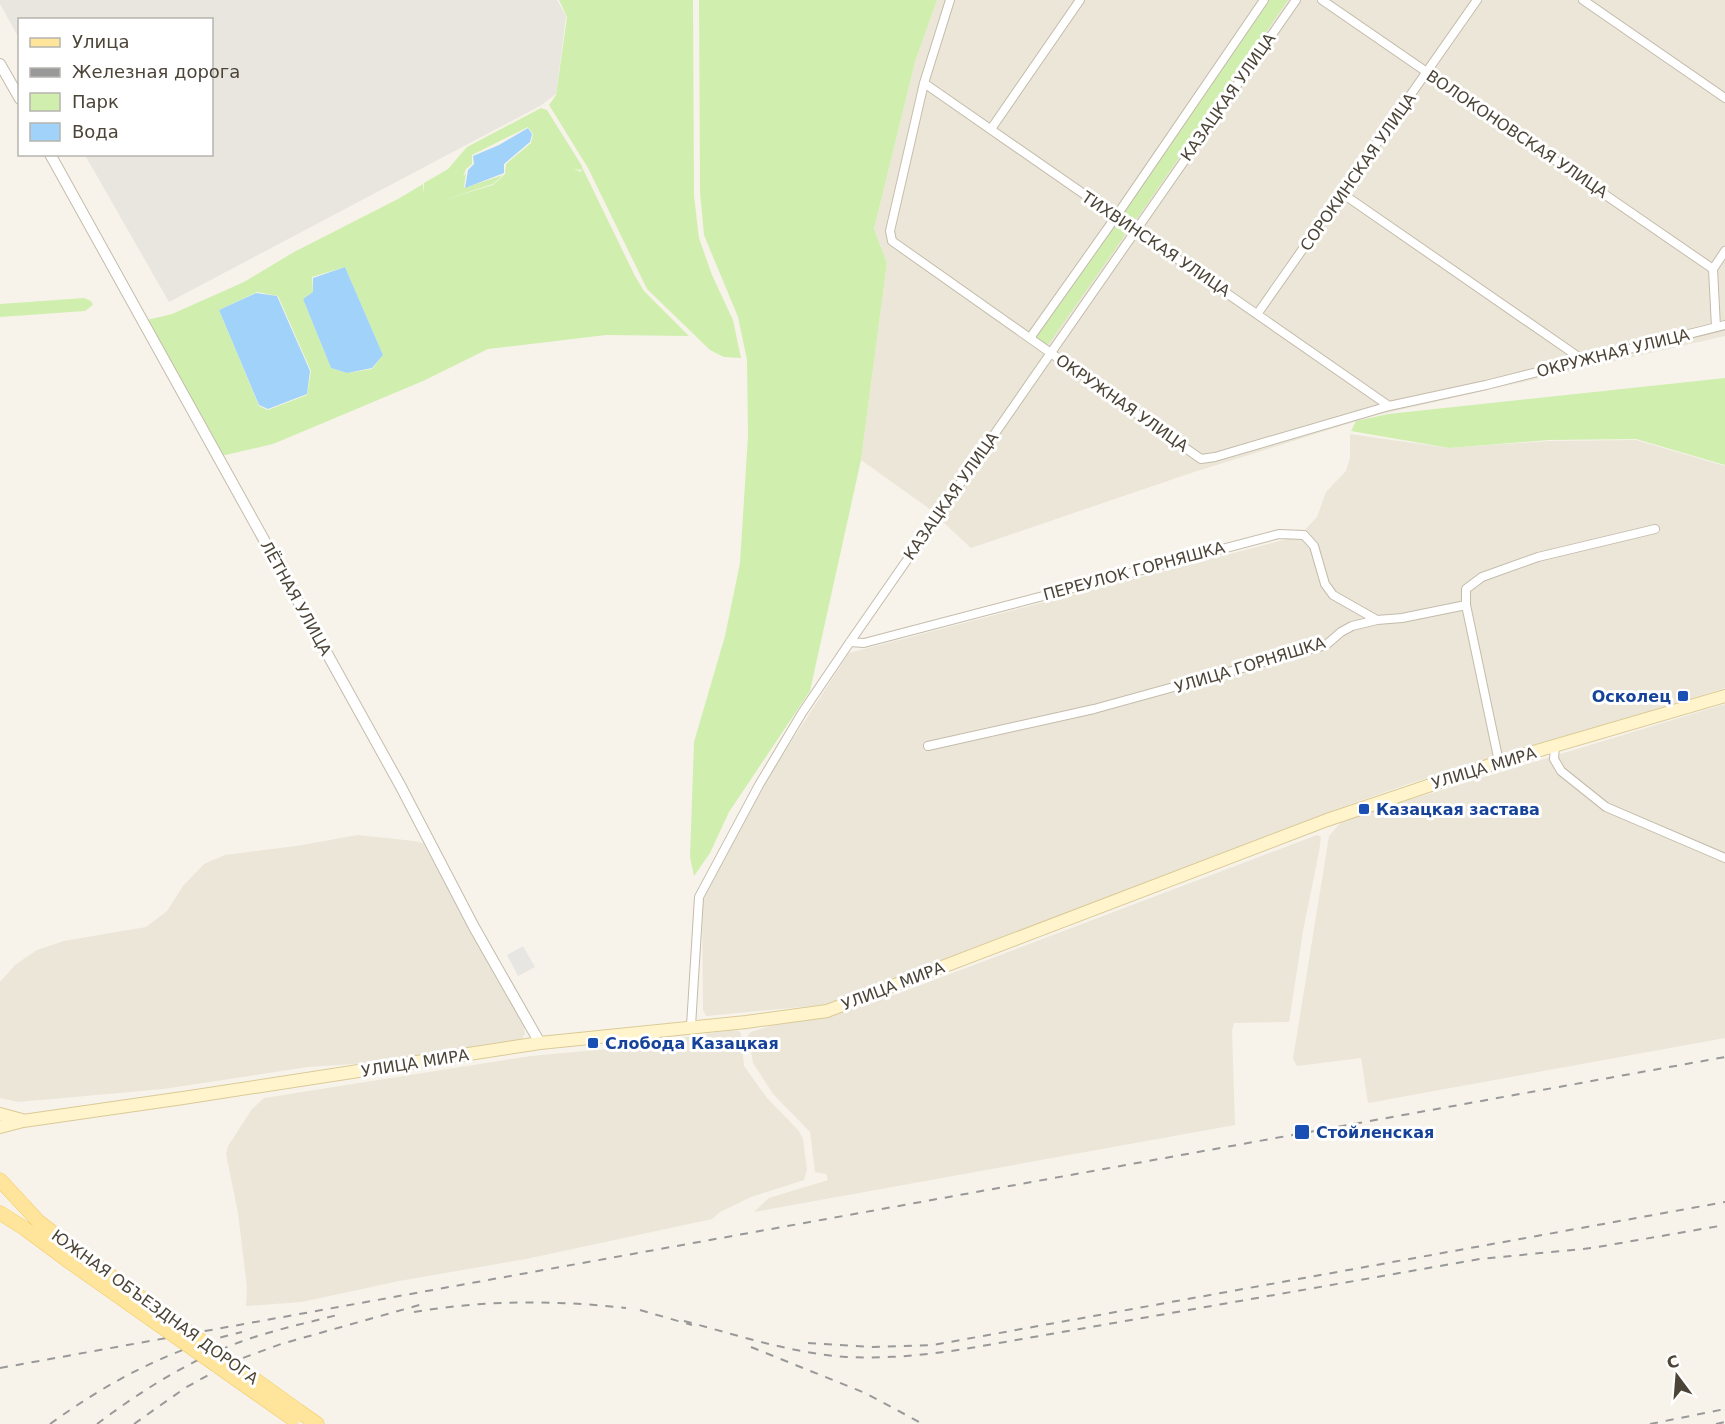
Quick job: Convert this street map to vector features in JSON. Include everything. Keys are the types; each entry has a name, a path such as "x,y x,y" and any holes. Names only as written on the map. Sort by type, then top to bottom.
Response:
{"main road":[{"name":"УЛИЦА МИРА","path":"0,1127 23,1120 183,1098 540,1043 746,1022 827,1011 1327,820 1499,762 1725,696"},
{"name":"УЛИЦА МИРА","path":"0,1114 23,1120"},
{"name":"УЛИЦА МИРА","path":"0,1137 23,1120"},
{"name":"ЮЖНАЯ ОБЪЕЗДНАЯ ДОРОГА","path":"0,1180 71,1255"},
{"name":"ЮЖНАЯ ОБЪЕЗДНАЯ ДОРОГА","path":"0,1213 71,1255 297,1418 318,1424"}],"street":[{"name":"ОКРУЖНАЯ УЛИЦА","path":"950,0 924,84 890,231 892,240 1202,459 1389,406 1486,385 1720,326"},
{"path":"991,129 1080,0"},
{"name":"КАЗАЦКАЯ УЛИЦА","path":"1030,338 1264,0"},
{"name":"КАЗАЦКАЯ УЛИЦА","path":"691,1026 699,897 759,784 802,713 850,642 1296,0"},
{"name":"ВОЛОКОНОВСКАЯ УЛИЦА","path":"1322,0 1713,268"},
{"name":"СОРОКИНСКАЯ УЛИЦА","path":"1258,313 1477,0"},
{"path":"1584,0 1725,98"},
{"path":"0,64 18,96"},
{"name":"ТИХВИНСКАЯ УЛИЦА","path":"924,84 1115,218 1258,313 1389,406"},
{"name":"ЛЁТНАЯ УЛИЦА","path":"51,156 400,785 474,927 540,1043"},
{"path":"1343,194 1583,360"},
{"path":"1720,326 1713,268 1725,250"},
{"path":"1499,762 1466,605 1466,589 1482,577 1548,555 1655,529"},
{"name":"ПЕРЕУЛОК ГОРНЯШКА","path":"850,642 864,643 1279,534 1304,535 1314,546 1325,584 1333,595 1377,620"},
{"name":"УЛИЦА ГОРНЯШКА","path":"928,746 1094,709 1326,645 1352,626 1466,605"},
{"path":"1556,746 1554,759 1561,771 1606,807 1725,858"}],"shaded area":[{"path":"0,0 557,0 566,16 556,94 540,106 169,302 86,156 213,156 213,18 18,18 18,36"},
{"path":"937,0 1725,0 1725,336 1373,416 1191,473 971,548 927,507 861,460 887,263 874,229 915,62"},
{"path":"1350,434 1448,448 1549,441 1636,440 1725,466 1725,688 1405,785 1337,809 1012,938 912,972 833,1004 706,1016 703,1010 702,897 774,768 849,653 1299,536 1317,517 1326,492 1346,471 1350,458"},
{"path":"1725,704 1725,1038 1368,1103 1361,1058 1297,1066 1293,1059 1329,836 1343,820"},
{"path":"358,835 423,843 524,1026 525,1034 521,1040 398,1061 308,1067 163,1089 18,1102 0,1098 0,982 15,965 37,950 64,941 146,927 167,911 183,886 204,864 225,855"},
{"path":"1317,835 1321,837 1319,852 1303,931 1289,1022 1234,1023 1232,1031 1235,1125 754,1212 769,1198 828,1180 826,1174 815,1172 810,1132 773,1094 753,1063 748,1035 751,1032 771,1026 828,1017 900,993"},
{"path":"523,946 535,967 518,976 507,955"},
{"path":"730,1030 739,1031 741,1034 744,1066 767,1098 799,1131 803,1139 807,1170 804,1180 751,1197 720,1212 712,1219 526,1259 399,1281 302,1302 246,1306 247,1287 238,1213 226,1154 228,1146 252,1109 264,1098 531,1056 619,1048"}],"green space":[{"path":"559,0 693,0 694,196 699,238 712,275 733,320 741,358 724,357 710,350 647,289 588,168 549,105 556,95 567,17"},
{"path":"699,0 937,0 915,62 874,229 887,263 861,460 810,691 729,812 710,853 694,876 690,857 694,742 725,636 740,563 748,436 747,360 738,317 704,235 700,192"},
{"path":"1268,0 1288,0 1138,217 1131,222 1125,219 1123,212"},
{"path":"541,108 547,110 582,166 581,170 574,169 581,172 582,167 644,291 689,336 606,335 488,349 423,381 273,444 221,456 147,320 172,314 244,282 294,252 423,184 424,194 424,183 448,169 467,147","holes":["528,127 533,134 531,143 506,164 505,174 493,185 447,199 493,184 503,175 464,188 466,173 463,177 466,169 472,164 472,155","345,267 383,355 372,369 347,373 331,368 303,299 313,292 312,277","257,292 278,296 311,371 307,395 268,410 259,406 219,310"]},
{"path":"1118,224 1122,225 1125,230 1123,238 1052,339 1048,344 1043,345 1037,340 1037,335 1111,229"},
{"path":"84,298 91,301 93,305 85,311 0,317 0,304"},
{"path":"1725,378 1725,465 1636,439 1549,440 1449,448 1351,431 1356,421 1388,414"}],"water":[{"path":"528,128 532,134 530,142 504,164 504,173 465,188 468,170 474,164 473,156 499,145"},
{"path":"345,267 383,355 372,368 347,373 331,368 303,299 313,292 313,278"},
{"path":"256,293 277,296 310,371 307,394 268,409 259,405 219,310"}],"railway":[{"path":"0,1368 1725,1057"},
{"path":"808,1343 873,1347 933,1345 1725,1202"},
{"path":"684,1321 764,1343 825,1355 846,1357 920,1355 1480,1259 1592,1248 1725,1225"},
{"path":"414,1312 467,1305 520,1302 626,1308"},
{"path":"134,1424 185,1388 232,1362 281,1344 423,1304"},
{"path":"640,1310 692,1325"},
{"path":"97,1424 131,1400 202,1358 265,1334 341,1314"},
{"path":"50,1424 94,1394 141,1368 190,1347 242,1332"},
{"path":"751,1347 865,1393 923,1424"},
{"path":"1650,1424 1725,1409"},
{"path":"1716,1424 1725,1422"}],"place":[{"name":"Осколец","path":"1683,696"},
{"name":"Казацкая застава","path":"1364,809"},
{"name":"Слобода Казацкая","path":"593,1043"},
{"name":"Стойленская","path":"1302,1132"}]}
